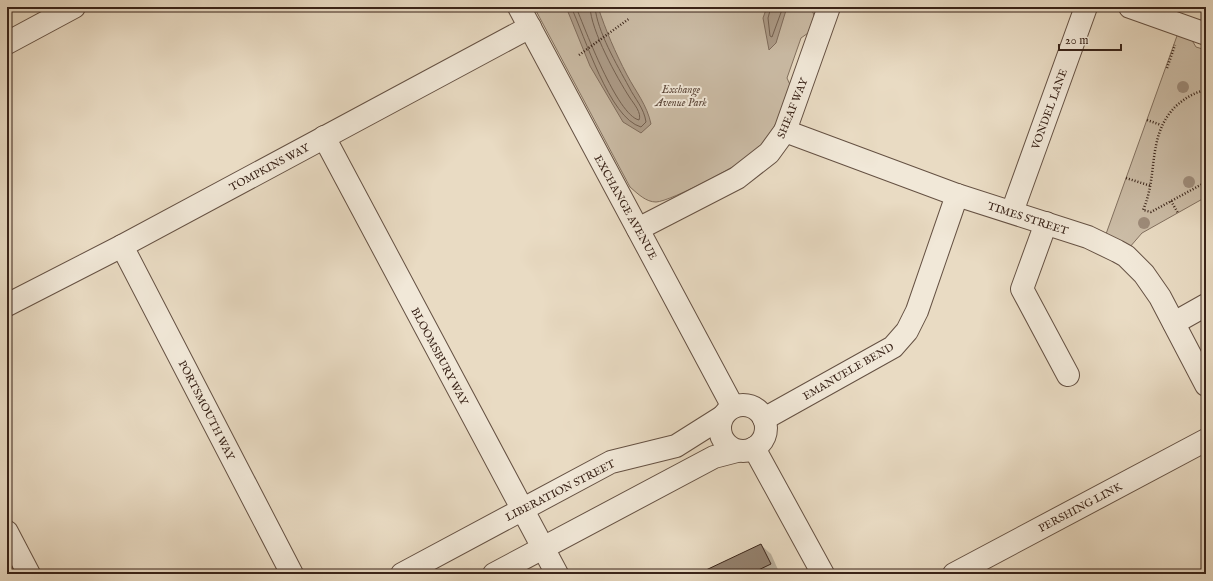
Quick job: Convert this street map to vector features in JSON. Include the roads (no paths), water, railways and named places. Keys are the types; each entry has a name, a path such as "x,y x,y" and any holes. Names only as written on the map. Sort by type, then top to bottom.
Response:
{"street":[{"path":"7,43 74,7"},
{"name":"EXCHANGE AVENUE","path":"519,7 638,229 728,412"},
{"name":"SHEAF WAY","path":"638,229 737,178 769,153 785,132 829,7"},
{"name":"VONDEL LANE","path":"1012,212 1086,7"},
{"path":"1130,7 1206,34"},
{"name":"TOMPKINS WAY","path":"7,305 122,246 530,28"},
{"name":"TIMES STREET","path":"785,132 957,195 1088,237 1126,256 1144,274 1174,323 1206,385"},
{"name":"BLOOMSBURY WAY","path":"324,137 521,510 557,574"},
{"name":"EMANUELE BEND","path":"764,419 893,347 907,331 917,311 957,195"},
{"path":"1046,223 1022,289 1068,375"},
{"name":"PORTSMOUTH WAY","path":"122,246 292,574"},
{"path":"1174,323 1206,305"},
{"path":"494,574 714,457 746,449 764,437 766,425 764,419 756,409 740,405 728,412 719,431 722,440 729,447 746,449"},
{"name":"LIBERATION STREET","path":"402,574 611,462 676,446 728,412"},
{"name":"PERSHING LINK","path":"954,574 1206,440"},
{"path":"746,449 823,574"},
{"path":"7,532 29,574"}],"water":[{"path":"566,7 598,7 619,58 649,117 651,124 641,133 623,122 590,66"},
{"path":"767,7 787,7 776,43 769,50 763,18"}],"park label":[{"name":"Exchange Avenue Park","path":"681,95"}]}
